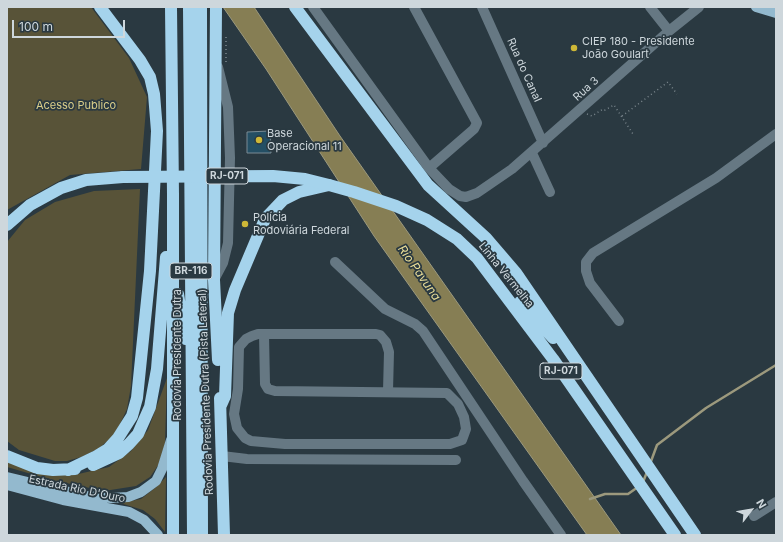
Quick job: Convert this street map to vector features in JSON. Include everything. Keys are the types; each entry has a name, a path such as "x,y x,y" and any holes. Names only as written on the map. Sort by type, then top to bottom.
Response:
{"highway":[{"path":"68,470 108,449 127,426 132,416 138,398 150,271 156,131 154,94 145,68 100,7"},
{"name":"BR-116","path":"171,7 173,195 173,535"},
{"name":"Rodovia Presidente Dutra","path":"189,7 193,535"},
{"name":"BR-116","path":"202,7 202,535"},
{"path":"295,7 428,186 486,238 516,273 578,364"},
{"name":"Rodovia Presidente Dutra (Pista Lateral)","path":"216,10 222,64 214,280 221,410 224,535"},
{"name":"Linha Vermelha","path":"7,225 30,205 61,188 86,180 124,177 273,176 305,179 376,199 427,220 457,239 477,258 490,274 646,491 675,535"},
{"path":"221,410 224,396 227,322 236,290 260,228 270,212 290,195 329,185"},
{"path":"7,456 38,468 68,470 98,463 119,453 138,434 150,407 157,369 166,257 173,195"},
{"path":"490,274 508,289 578,364"},
{"path":"173,280 180,306 186,349 188,465 192,500"},
{"name":"RJ-071","path":"578,364 695,535"}],"main road":[{"path":"756,7 776,13"},
{"name":"Estrada Rio D'Ouro","path":"7,477 86,496 111,498 134,495 148,487 160,475 173,431"},
{"name":"Estrada Rio D'Ouro","path":"7,485 63,500 129,512 144,520 158,535"}],"street":[{"name":"Rua 3","path":"313,7 429,168 449,189 460,196 471,196 486,187 544,143 669,31 699,7"},
{"path":"414,7 478,123 474,129 429,168"},
{"name":"Rua do Canal","path":"482,7 544,143"},
{"path":"650,7 669,31"},
{"path":"619,321 590,283 586,271 586,262 593,253 716,178 776,134"},
{"path":"532,152 550,192"},
{"path":"335,262 385,309 415,324 423,331 523,481 561,535"},
{"path":"264,334 265,384 268,389 275,391 388,391 447,393 458,404 464,417 465,436 462,440 450,444 257,443 250,441 240,433 234,422 238,389 239,347 246,338 258,334 264,334 380,335 386,342 389,352 388,391"},
{"path":"221,410 234,414"},
{"path":"222,456 247,459 456,460"},
{"path":"754,516 776,502"}],"path":[{"path":"222,64 226,37"},
{"path":"622,116 668,82 677,94"},
{"path":"579,111 592,116 603,109 605,110 614,105 633,134"}],"green space":[{"name":"Acesso Publico","path":"8,7 91,7 129,58 147,97 141,169 70,175 7,210"},
{"path":"140,189 131,386 127,409 112,437 98,449 81,457 67,461 55,461 19,450 7,441 7,242 25,220 55,202 94,191"},
{"path":"167,378 165,443 159,464 150,477 136,486 104,491 52,480 7,467 7,460 53,475 74,475 109,467 131,451 148,430"},
{"path":"166,477 165,532 155,519 143,510 120,503 141,499"}],"water":[{"name":"Rio Pavuna","path":"223,7 254,7 340,136 621,535 587,535 374,236 266,69"}],"building":[{"name":"Base Operacional 11","path":"270,131 271,153 247,153 247,132"}],"waterway":[{"path":"650,464 657,445 706,408 776,365"},
{"path":"643,482 647,472"},
{"path":"590,499 605,494 628,494 638,487"}],"place":[{"name":"CIEP 180 - Presidente João Goulart","path":"574,48"},
{"name":"Base Operacional 11","path":"259,140"},
{"name":"Polícia Rodoviária Federal","path":"245,224"}]}
